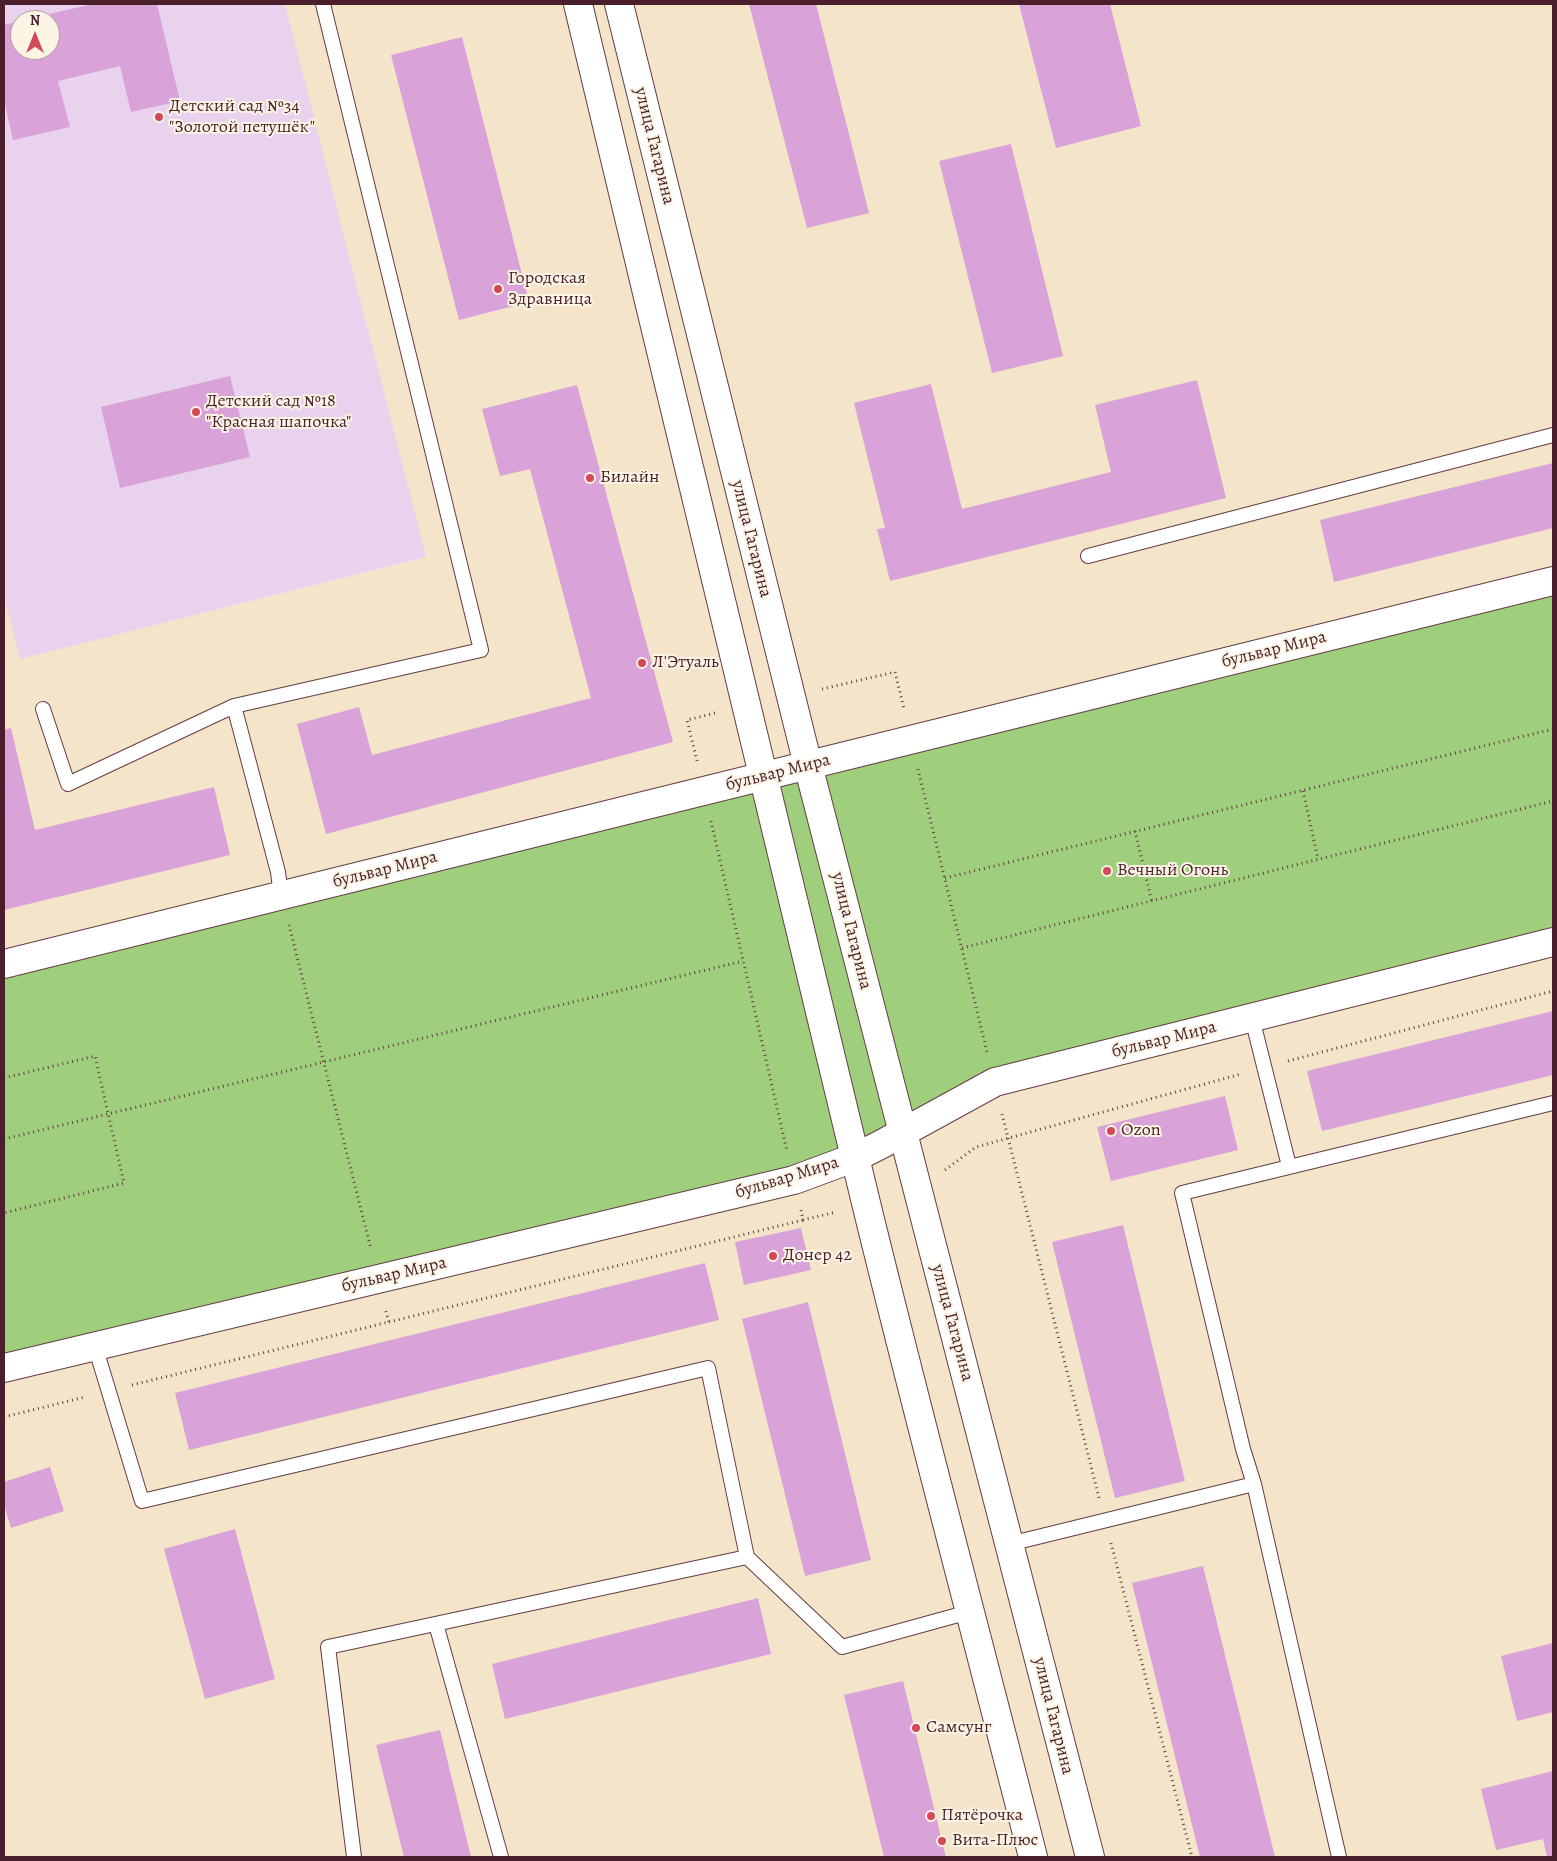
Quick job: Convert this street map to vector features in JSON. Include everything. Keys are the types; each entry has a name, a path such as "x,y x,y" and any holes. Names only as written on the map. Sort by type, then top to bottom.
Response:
{"main road":[{"path":"578,4 866,1204 1033,1857"},
{"name":"улица Гагарина","path":"620,4 808,765 1090,1857"},
{"name":"бульвар Мира","path":"4,964 1553,582"},
{"name":"бульвар Мира","path":"4,1368 794,1180 856,1157 995,1082 1553,942"}],"lane":[{"path":"44,709 68,784 234,706 481,650 323,4"},
{"path":"1088,556 1553,435"},
{"path":"234,706 278,872 281,896"},
{"path":"1252,1018 1289,1166"},
{"path":"1339,1857 1254,1484 1241,1440 1182,1193 1553,1103"},
{"path":"95,1346 142,1501 708,1368 747,1557 842,1647 969,1612"},
{"path":"1010,1544 1254,1484"},
{"path":"354,1857 328,1647 747,1557"},
{"path":"436,1624 501,1857"}],"path":[{"path":"895,672 1008,1139"},
{"path":"945,878 1553,729"},
{"path":"704,791 803,1220"},
{"path":"1303,791 1318,859"},
{"path":"962,948 1152,902 1553,800"},
{"path":"1135,831 1152,902"},
{"path":"281,896 389,1322"},
{"path":"4,1139 743,961"},
{"path":"4,1078 95,1056 124,1183 4,1213"},
{"path":"918,1190 976,1147"},
{"path":"4,1417 866,1204"}],"shaded area":[{"name":"Детский сад №18 \"Красная шапочка\"","path":"4,4 285,4 426,557 20,659 4,595"}],"green space":[{"path":"1553,581 1553,942 995,1082 880,1145 4,1368 4,964"}],"building":[{"path":"93,4 157,4 180,101 131,112 120,66 58,81 70,127 13,140 4,100 4,25 10,24 10,60 60,60 60,12"},
{"path":"749,4 816,4 869,213 807,228"},
{"path":"1019,4 1110,4 1141,126 1056,148"},
{"path":"462,37 529,302 459,320 391,55"},
{"path":"1011,144 1063,356 992,373 939,161"},
{"path":"230,376 250,457 120,488 101,407"},
{"path":"1197,380 1226,498 890,581 877,529 885,528 854,403 931,384 962,509 1111,472 1095,405"},
{"path":"577,385 673,742 326,834 297,724 359,707 372,755 591,698 530,469 500,476 482,409"},
{"path":"1553,463 1553,528 1334,582 1320,520"},
{"path":"11,728 35,830 214,787 230,855 4,910 4,730"},
{"path":"1553,1011 1553,1075 1322,1131 1307,1071"},
{"path":"1225,1096 1238,1150 1111,1181 1097,1127"},
{"path":"1123,1225 1185,1481 1115,1498 1052,1242"},
{"name":"Донер 42","path":"801,1228 811,1270 744,1285 735,1242"},
{"path":"705,1263 719,1320 189,1450 175,1393"},
{"path":"808,1302 871,1560 805,1576 742,1319"},
{"path":"50,1467 64,1511 11,1528 4,1505 4,1482"},
{"path":"235,1529 275,1679 205,1699 164,1549"},
{"path":"1203,1566 1275,1857 1200,1857 1132,1583"},
{"path":"758,1598 771,1654 505,1719 492,1664"},
{"path":"1553,1643 1553,1712 1517,1721 1501,1656"},
{"path":"903,1681 946,1857 884,1857 844,1695"},
{"path":"440,1730 471,1857 404,1857 376,1745"},
{"path":"1553,1771 1553,1857 1547,1857 1543,1839 1496,1850 1481,1789"}],"place":[{"name":"Детский сад №34 \"Золотой петушёк\"","path":"159,117"},
{"name":"Городская Здравница","path":"498,289"},
{"name":"Детский сад №18 \"Красная шапочка\"","path":"196,412"},
{"name":"Билайн","path":"590,478"},
{"name":"Л'Этуаль","path":"642,663"},
{"name":"Вечный Огонь","path":"1107,871"},
{"name":"Ozon","path":"1111,1131"},
{"name":"Донер 42","path":"773,1256"},
{"name":"Самсунг","path":"916,1728"},
{"name":"Пятёрочка","path":"931,1816"},
{"name":"Вита-Плюс","path":"942,1841"}]}
